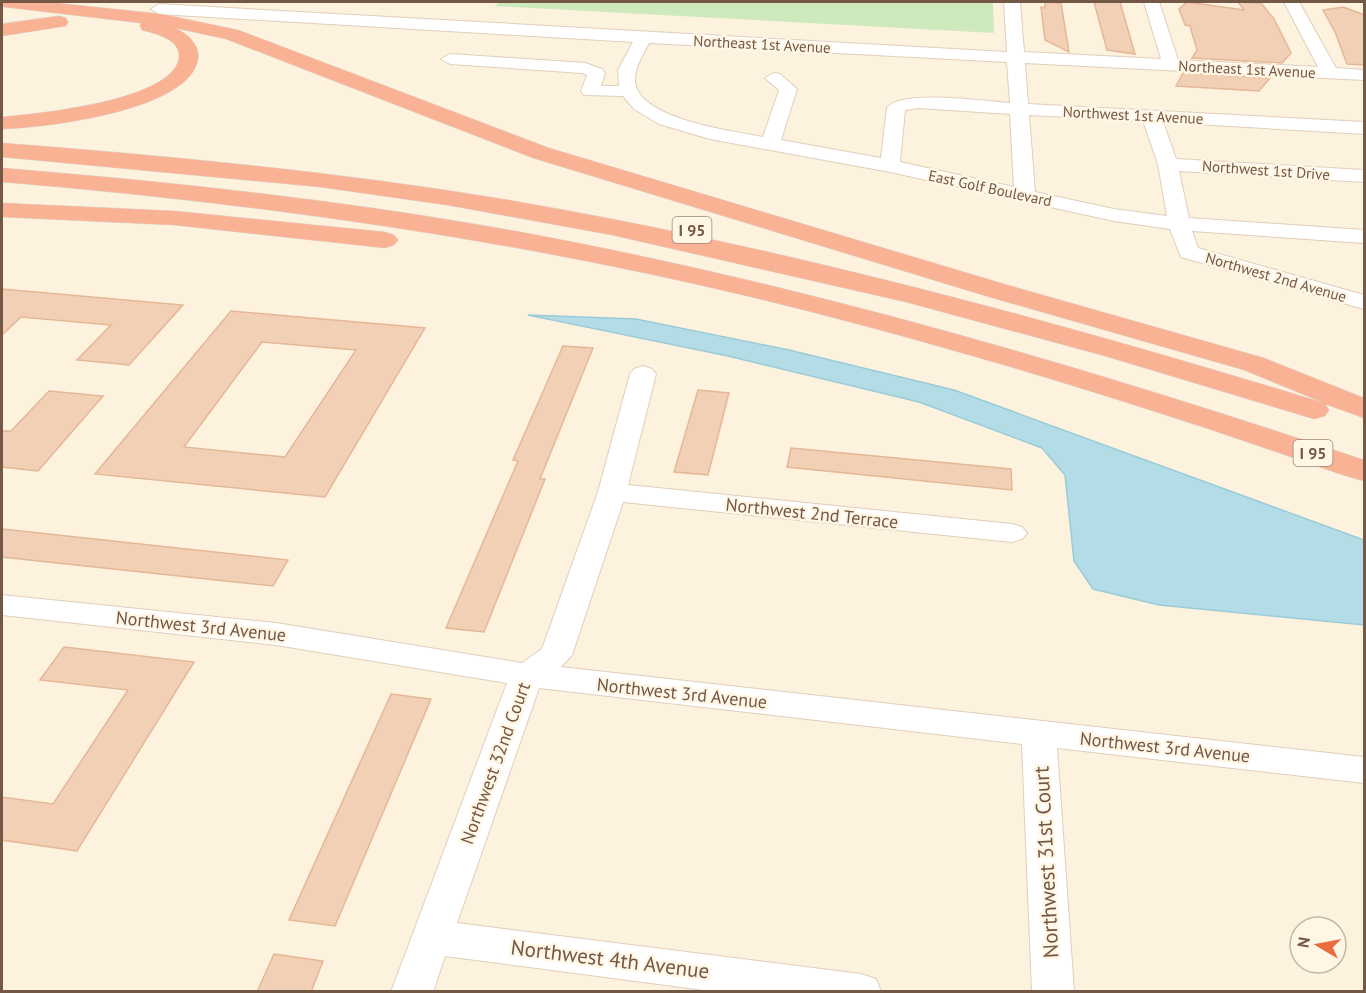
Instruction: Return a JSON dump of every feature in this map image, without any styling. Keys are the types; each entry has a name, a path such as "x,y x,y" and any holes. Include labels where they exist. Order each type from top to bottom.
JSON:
{"highway":[{"path":"4,2 176,22 231,34 447,119 541,153 961,280 1254,364 1365,410"},
{"path":"2,10 99,14"},
{"path":"2,30 59,22 140,24 181,39 186,43 189,59 176,77 151,92 127,101 66,117 2,123"},
{"name":"I 95","path":"2,140 135,149 350,173 538,201 648,221 801,253 980,297 1161,347 1365,410"},
{"path":"2,150 200,166 354,184 508,208 669,238 841,276 1021,322 1365,426"},
{"path":"2,165 170,179 322,197 480,221 644,252 814,290 997,338 1198,398 1365,453"},
{"name":"I 95","path":"2,175 159,189 313,207 471,231 622,260 804,302 987,350 1365,471"},
{"path":"2,192 189,208 375,234 393,241"},
{"path":"2,210 174,218 393,241 550,267 692,297 979,367 1219,437 1261,436"}],"street":[{"path":"1012,2 1024,194"},
{"path":"1152,2 1171,65"},
{"path":"1292,2 1330,73"},
{"name":"Northeast 1st Avenue","path":"159,9 644,38 1365,75"},
{"path":"450,59 585,68 596,73 590,91 628,91 627,70 644,38"},
{"path":"771,143 788,89 774,78"},
{"name":"East Golf Boulevard","path":"628,91 640,105 666,120 710,133 890,166 1079,208 1179,224 1365,236"},
{"name":"Northwest 1st Avenue","path":"890,166 896,108 902,104 1019,108 1365,128"},
{"path":"1151,116 1167,164 1179,224"},
{"name":"Northwest 1st Drive","path":"1167,164 1365,176"},
{"name":"Northwest 2nd Avenue","path":"1179,224 1189,252 1365,302"},
{"name":"Northwest 32nd Court","path":"412,992 527,675 556,655 612,492 644,374"},
{"name":"Northwest 2nd Terrace","path":"612,492 1012,533"},
{"name":"Northwest 3rd Avenue","path":"2,605 276,634 527,675 1365,770"},
{"name":"Northwest 31st Court","path":"1038,733 1053,992"},
{"name":"Northwest 4th Avenue","path":"432,937 861,992"}],"green space":[{"path":"499,2 993,2 994,33 495,6"}],"water":[{"path":"528,315 636,319 789,350 954,390 1364,540 1364,625 1159,605 1093,589 1074,561 1065,475 1042,448 919,402 728,356"}],"building":[{"path":"1045,2 1061,3 1069,52 1045,40 1041,7 1045,8"},
{"path":"1094,2 1120,2 1135,54 1107,50"},
{"path":"1187,2 1244,10 1238,2 1261,3 1274,19 1291,53 1282,63 1192,58 1197,50 1190,26 1185,25 1179,9"},
{"path":"1343,7 1365,15 1365,65 1347,64 1335,32 1323,10"},
{"path":"1183,73 1270,78 1259,91 1176,86"},
{"path":"2,289 183,305 129,365 77,360 111,325 21,317 2,335"},
{"path":"231,311 425,328 325,497 95,474","holes":["262,342 356,350 285,457 184,447"]},
{"path":"563,346 593,348 540,479 545,479 484,632 446,628 518,461 513,460"},
{"path":"698,390 729,393 708,475 674,472"},
{"path":"49,391 103,396 38,471 2,467 2,431 11,431"},
{"path":"791,448 1011,469 1012,490 787,467"},
{"path":"2,529 288,560 273,586 2,557"},
{"path":"64,647 194,662 77,851 2,840 2,797 53,804 128,690 40,680"},
{"path":"391,694 431,699 335,926 289,920"},
{"path":"274,954 323,961 311,992 257,992"}]}
